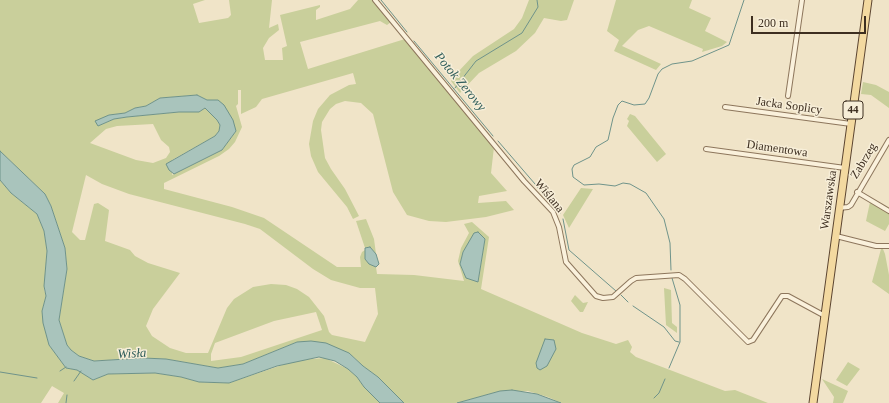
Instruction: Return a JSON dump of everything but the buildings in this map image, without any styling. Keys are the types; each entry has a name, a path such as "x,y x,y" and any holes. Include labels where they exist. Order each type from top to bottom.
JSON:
{"main road":[{"name":"Warszawska","path":"813,403 868,0"}],"street":[{"name":"Wiślana","path":"375,0 524,181 553,212 560,232 566,262 596,296 610,298 616,296 636,278 675,274 685,278 748,342 753,340 776,302 782,296 785,295 825,316"},
{"path":"788,96 802,0"},
{"name":"Jacka Soplicy","path":"725,107 851,124"},
{"name":"Zabrzeg","path":"840,208 851,205 857,192 889,140"},
{"name":"Diamentowa","path":"706,149 845,168"},
{"name":"Zabrzeg","path":"857,192 889,211"},
{"path":"836,236 876,246 889,246"}],"green space":[{"path":"0,0 205,0 193,4 199,23 228,18 231,15 229,0 272,0 269,28 278,24 279,30 269,38 263,48 265,60 283,60 282,48 287,46 280,15 320,5 320,7 316,10 316,20 350,9 358,0 373,0 391,22 387,25 380,21 300,42 308,69 405,39 494,147 491,173 507,191 479,196 478,203 506,201 514,210 486,217 446,222 429,221 407,215 393,192 373,114 361,103 345,101 336,104 330,109 322,122 321,130 325,158 345,189 359,216 353,219 347,207 318,172 311,156 309,144 313,121 318,109 330,95 349,85 356,84 353,73 262,99 256,107 241,114 241,90 238,90 238,104 236,106 242,127 235,142 229,149 219,156 164,183 164,189 232,207 264,218 337,267 361,267 360,257 362,252 365,250 365,259 376,267 377,274 414,275 464,281 458,261 461,248 469,233 464,224 472,222 489,237 481,289 582,333 616,344 628,340 632,347 630,352 636,357 725,391 735,390 768,403 561,403 528,391 493,393 457,403 404,403 378,377 349,353 297,342 243,364 218,368 166,359 143,358 93,361 79,356 71,350 67,345 59,320 67,269 65,248 51,206 45,194 0,151","holes":["197,95 207,100 218,100 236,131 222,150 172,175 172,160 215,136 219,131 220,125 217,120 205,108 199,112 179,112 114,119 98,126 109,115 125,113 135,108 146,106 160,98","153,124 161,140 169,147 170,152 166,158 153,163 136,160 90,143 106,129 117,126","86,175 102,184 129,194 260,229 313,269 331,280 360,288 375,288 378,314 365,342 332,335 329,332 324,316 309,297 297,289 286,285 271,284 253,287 234,299 227,308 208,353 186,353 170,348 152,336 146,326 153,309 180,273 148,263 135,256 130,250 105,241 109,210 98,203 94,204 85,240 80,240 72,232","485,239 478,282 463,272 460,264 463,252","316,312 322,330 241,357 211,361 211,354 215,343 274,321"]},
{"path":"529,0 574,0 567,20 561,21 544,18 535,33 516,51 479,73 460,93 451,81 473,56 514,29 522,18"},
{"path":"616,0 692,0 689,8 711,18 705,31 727,42 722,46 702,52 703,49 649,26 638,30 622,46 661,64 656,70 614,51 619,40 607,31"},
{"path":"863,82 876,85 889,92 889,108 871,95 861,94"},
{"path":"630,114 635,116 666,154 657,162 627,126 629,121 627,119"},
{"path":"0,180 11,193 37,214 44,231 47,251 44,289 46,296 42,311 43,318 49,345 66,368 77,370 93,380 108,374 155,373 181,377 199,382 229,383 297,360 325,358 348,369 380,403 58,403 64,393 52,386 41,403 0,403"},
{"path":"581,188 593,189 569,228 563,215"},
{"path":"870,202 889,213 889,224 885,231 866,221"},
{"path":"366,219 374,239 376,254 370,247 365,248 356,221"},
{"path":"881,249 883,249 885,254 889,275 889,294 872,282"},
{"path":"664,288 671,290 672,323 677,327 677,333 666,325"},
{"path":"575,295 583,303 588,302 583,312 580,312 571,301"},
{"path":"848,362 860,369 847,386 836,380"},
{"path":"822,379 848,391 843,403 833,403 834,397"}],"water":[{"path":"197,95 207,100 218,100 224,105 233,120 236,131 222,150 174,174 169,170 166,164 215,136 219,131 220,125 217,120 205,108 199,112 179,112 114,119 98,126 95,121 109,115 125,113 135,108 146,106 160,98"},
{"path":"0,151 45,194 51,206 65,248 67,269 59,320 67,345 79,356 94,361 143,358 166,359 218,368 243,364 297,342 311,341 326,343 349,353 378,377 404,403 380,403 348,369 335,361 319,357 277,366 229,383 199,382 181,377 155,373 108,374 93,380 77,370 66,368 49,345 43,323 42,311 46,296 44,286 47,251 44,231 37,214 11,193 0,180"},
{"path":"478,232 485,239 478,282 466,278 460,264 463,252 474,233"},
{"path":"370,247 376,254 379,264 376,267 369,264 365,259 365,248"},
{"path":"545,339 554,340 556,349 547,366 540,370 537,368 536,363"},
{"path":"512,390 537,394 561,403 457,403 500,391"}],"waterway":[{"path":"381,0 407,32"},
{"path":"455,88 476,61 522,33 538,7 537,0"},
{"path":"671,270 670,243 664,219 646,193 630,184 623,183 615,186 599,184 584,185 573,177 572,169 574,165 590,157 596,147 608,140 613,118 618,105 622,101 634,105 645,104 649,98 658,74 662,69 672,64 692,61 729,45 744,0"},
{"name":"Potok Zerowy","path":"414,41 493,136"},
{"path":"498,141 560,213"},
{"path":"563,219 569,250 616,291"},
{"path":"669,368 680,342 680,305 672,278"},
{"path":"621,295 628,302"},
{"path":"633,306 664,327 675,341 679,342"},
{"path":"60,371 66,367"},
{"path":"74,381 81,371"},
{"path":"0,372 37,378"},
{"path":"654,398 659,393 665,379"},
{"path":"66,403 67,395"}],"water label":[{"name":"Wisła","path":"132,354"}]}
